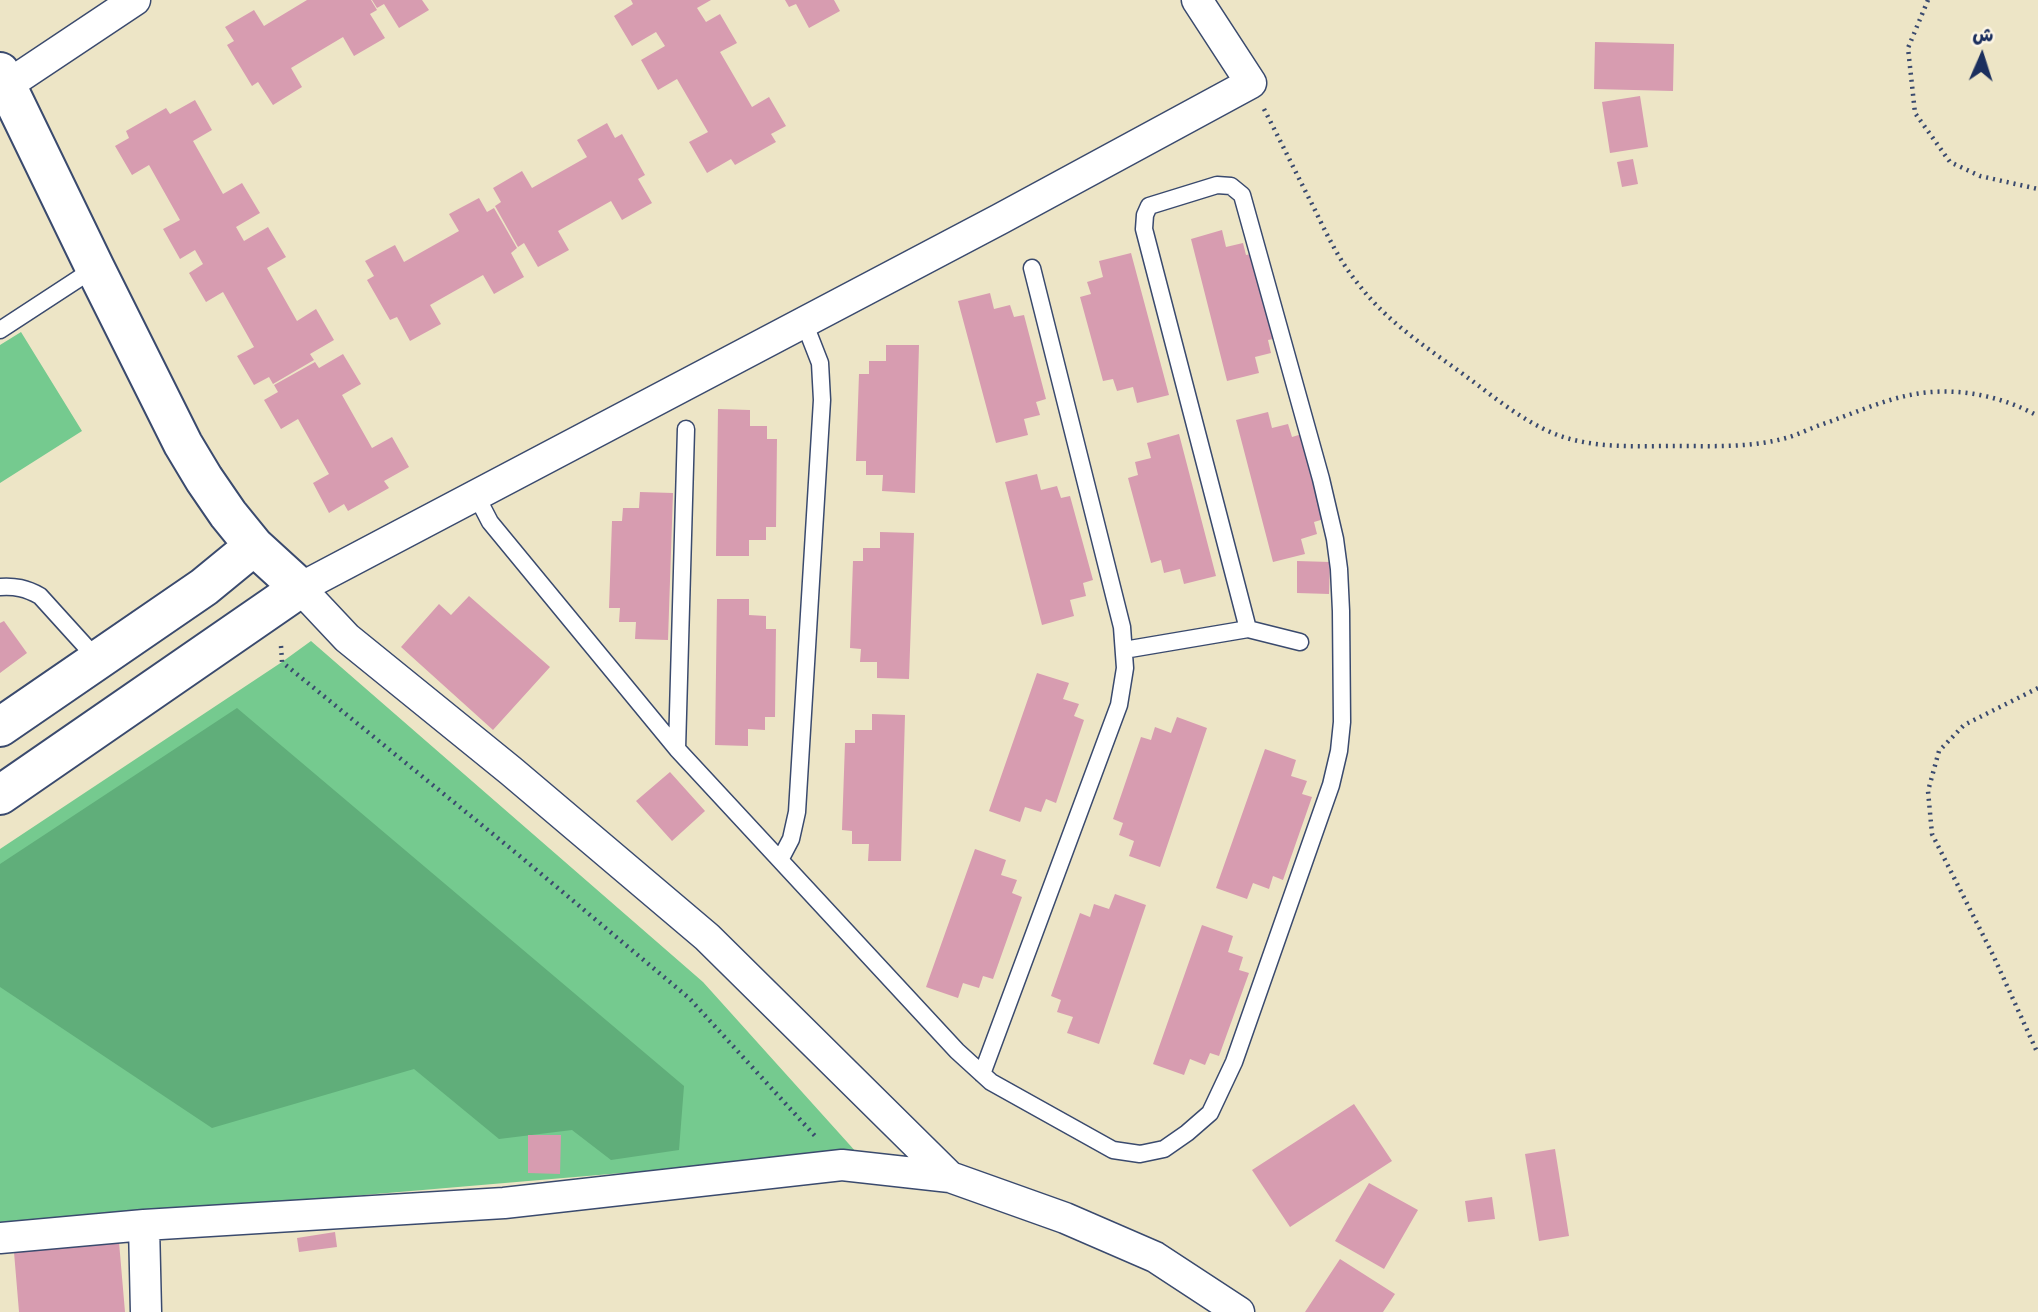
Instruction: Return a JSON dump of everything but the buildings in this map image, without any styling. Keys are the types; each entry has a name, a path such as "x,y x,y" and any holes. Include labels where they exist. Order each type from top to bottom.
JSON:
{"street":[{"path":"135,0 3,82 94,268 204,480 290,596 347,638 511,771 707,937 950,1177"},
{"path":"0,795 290,596 1251,83 1197,0"},
{"path":"0,727 204,587 254,546"},
{"path":"0,1238 144,1225 504,1203 842,1165 950,1177 1065,1218 1155,1257 1238,1312"},
{"path":"144,1225 146,1312"}],"lane":[{"path":"476,495 490,522 677,749 957,1051 991,1082 1113,1150 1140,1154 1164,1149 1210,1113 1234,1062 1331,785 1339,751 1342,722 1341,600 1335,539 1321,479 1242,195 1231,186 1217,185 1149,206 1144,229 1248,629"},
{"path":"0,330 94,268"},
{"path":"982,1074 1119,705 1125,668 1122,627 1032,268"},
{"path":"780,860 791,839 797,812 822,400 820,363 804,322"},
{"path":"677,749 687,429"},
{"path":"0,587 27,589 40,596 98,660"},
{"path":"1124,650 1248,629 1300,642"}],"path":[{"path":"1928,0 1908,48 1915,113 1950,162 1980,176 2038,189"},
{"path":"1251,83 1335,251 1359,285 1387,316 1419,342 1514,412 1557,435 1604,445 1709,446 1762,443 1787,438 1911,395 1941,391 1973,394 2003,401 2038,416"},
{"path":"290,596 282,662 690,998 842,1165"},
{"path":"2038,688 1964,725 1939,751 1928,791 1932,834 1993,955 2038,1054"}],"green space":[{"path":"21,332 82,431 0,483 0,345"},
{"path":"311,641 703,982 857,1153 0,1226 0,849"},
{"path":"237,708 684,1086 679,1150 611,1160 572,1130 499,1139 414,1069 212,1128 0,987 0,864"}]}
